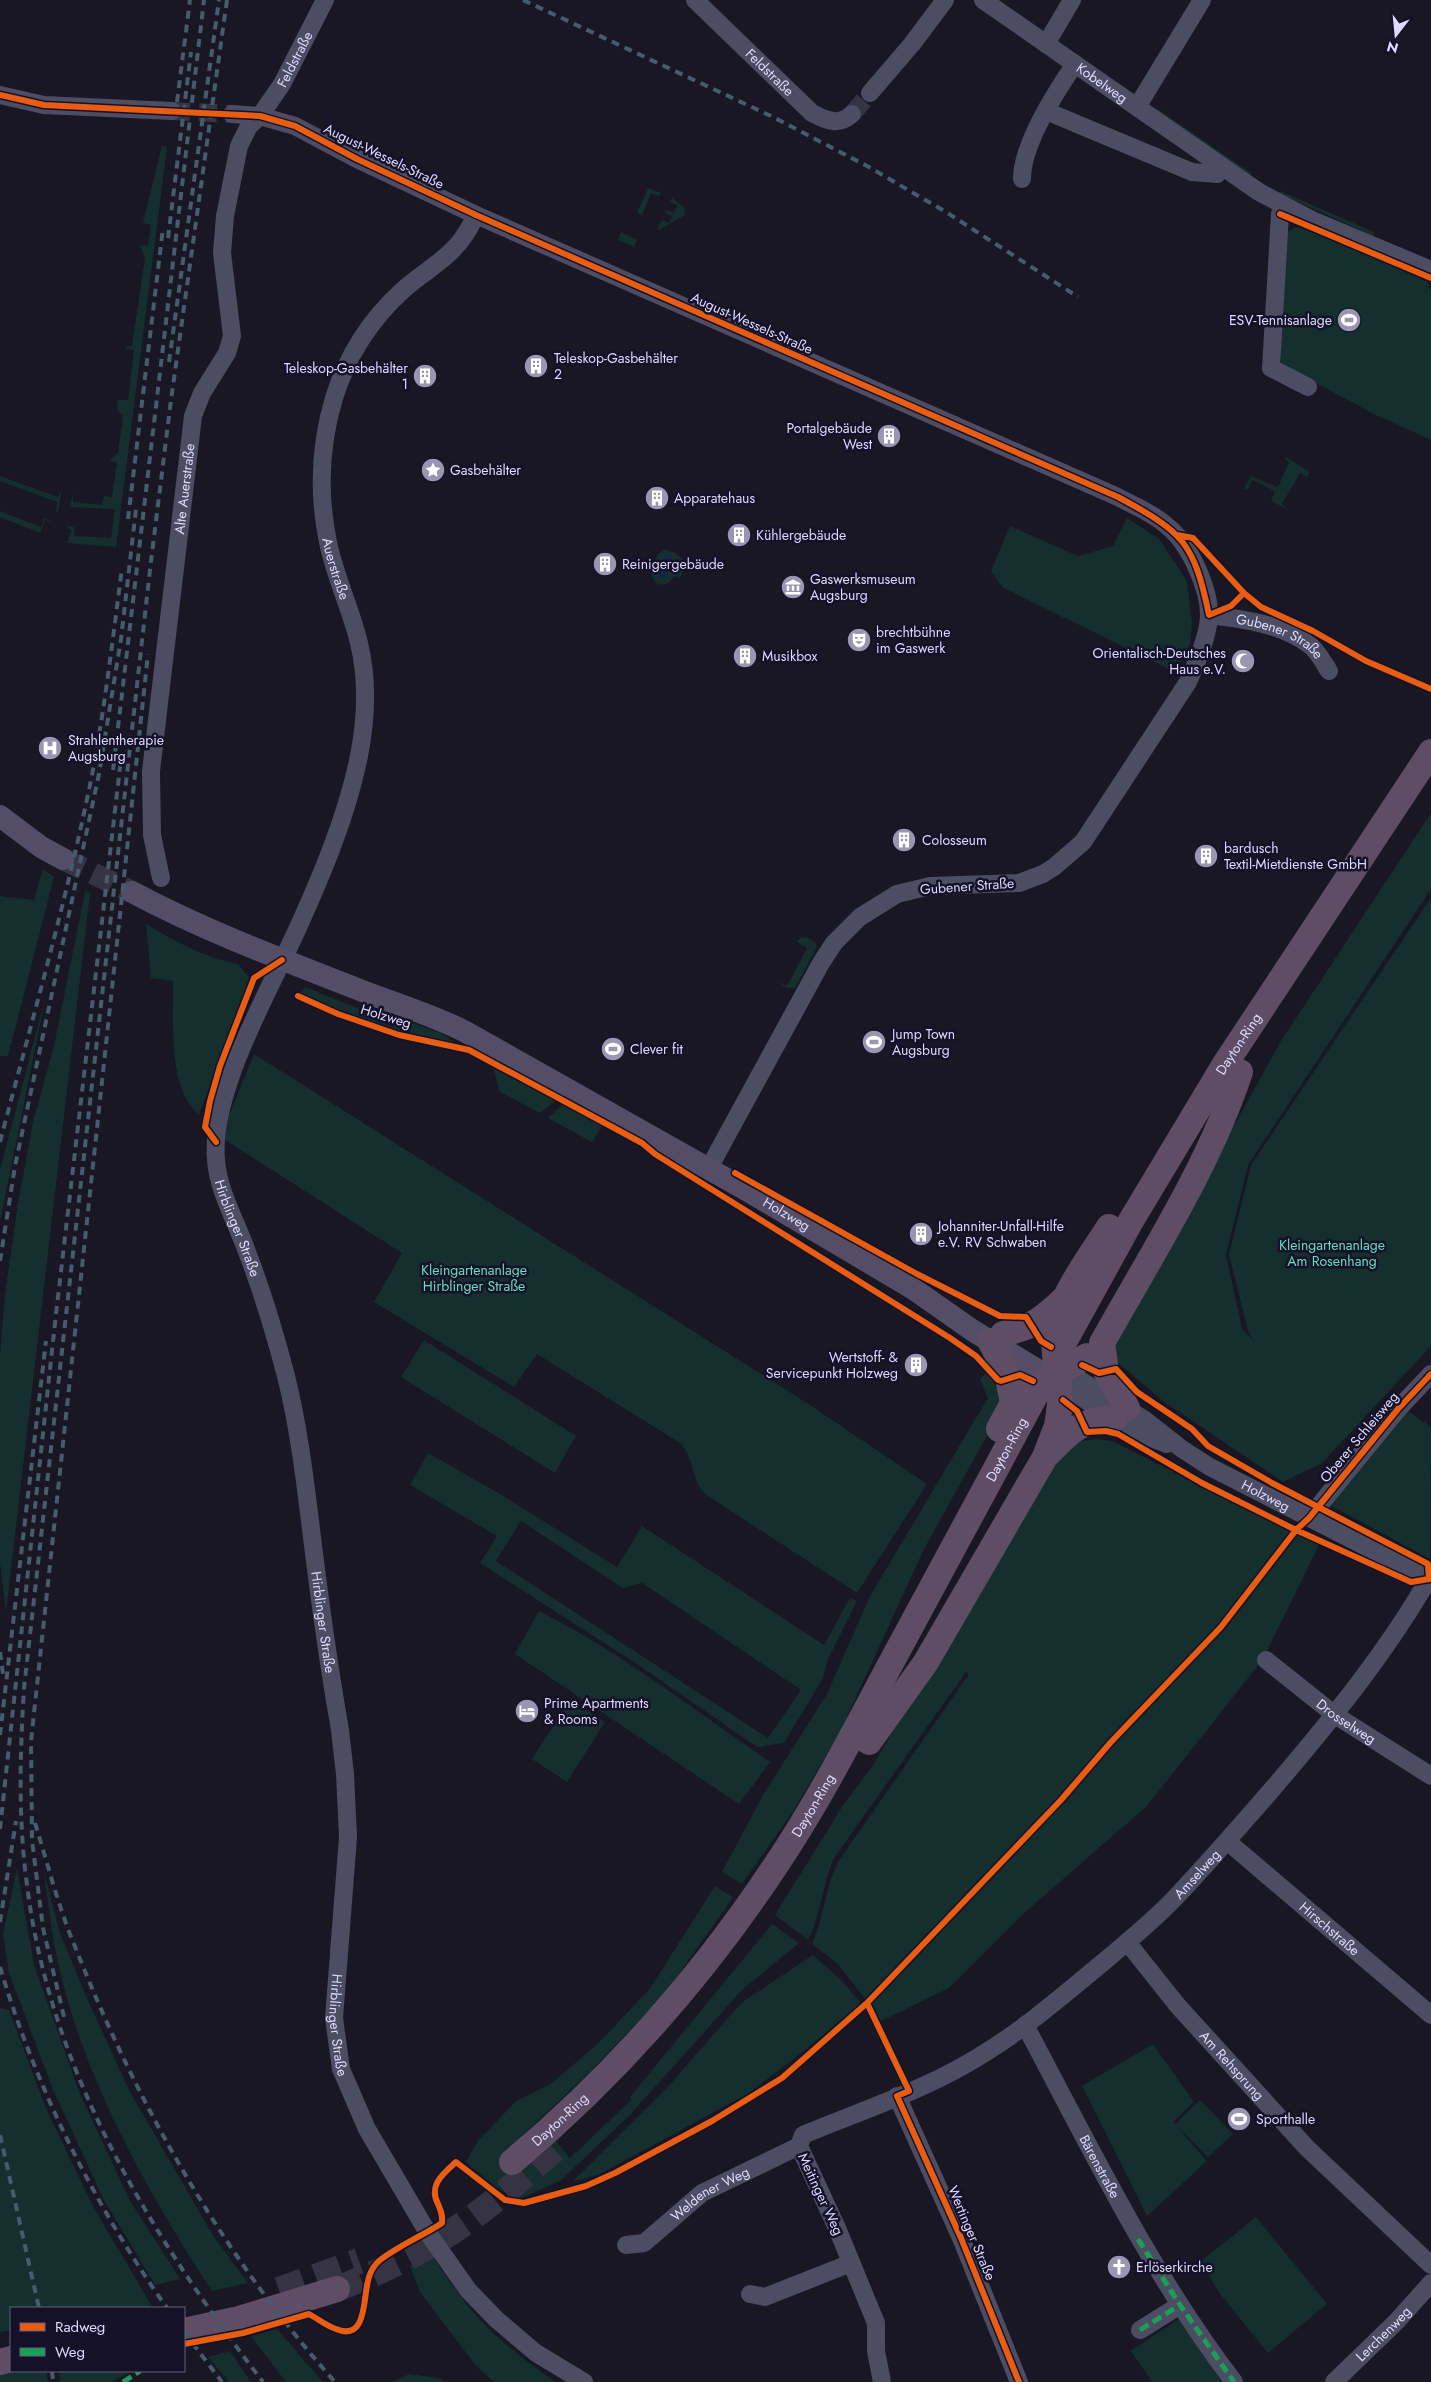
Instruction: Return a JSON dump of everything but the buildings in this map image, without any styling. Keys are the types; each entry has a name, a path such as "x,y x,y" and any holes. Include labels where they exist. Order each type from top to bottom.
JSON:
{"highway":[{"name":"Dayton-Ring","path":"1230,1072 1304,942 1431,752"},
{"name":"Dayton-Ring","path":"564,2142 620,2088 673,2029 754,1927 816,1833 860,1740 1057,1374 1132,1219 1230,1072 1308,967 1431,784"},
{"path":"860,1740 926,1662 1045,1457 1056,1426 1057,1322 1065,1298 1164,1134 1187,1104 1230,1072"},
{"path":"860,1740 877,1668 917,1577 1212,1146 1227,1112 1230,1072"},
{"path":"1045,1457 1076,1427 1121,1413 1106,1371 1057,1374 1007,1373 996,1338 1032,1325 1065,1298"},
{"name":"Dayton-Ring","path":"512,2162 551,2129 619,2062 659,2019 712,1953 774,1867 860,1740"},
{"path":"185,2331 258,2314 336,2289"},
{"path":"185,2312 279,2290"}],"main road":[{"path":"0,816 41,847 63,859"},
{"path":"132,892 173,914 282,960"},
{"name":"Holzweg","path":"282,960 372,995 429,1014 464,1031 709,1168 1057,1374"}],"street":[{"name":"Feldstraße","path":"260,116 282,84 326,0"},
{"name":"Feldstraße","path":"695,0 812,113 830,122 846,120 852,114"},
{"path":"870,93 912,44 945,0"},
{"name":"Kobelweg","path":"983,0 1221,167 1284,206 1312,220 1431,270"},
{"path":"1046,44 1072,0"},
{"path":"1137,107 1202,0"},
{"path":"1022,179 1022,165 1046,111 1075,64"},
{"path":"0,95 44,105 172,111"},
{"path":"1046,111 1192,172 1216,174 1221,167"},
{"name":"August-Wessels-Straße","path":"232,114 260,116 295,126 357,159 476,215 1118,497 1156,518 1177,535 1188,550 1202,584 1209,615"},
{"name":"Alte Auerstraße","path":"161,878 152,835 151,772 193,416 202,393 230,345 232,336 222,253 225,216 239,146 249,126 260,116"},
{"path":"1284,206 1280,214 1271,368 1308,387"},
{"name":"Auerstraße","path":"282,960 299,924 344,810 359,756 364,714 364,680 359,644 330,552 323,510 322,472 328,419 339,383 367,330 405,288 445,257 463,239 476,215"},
{"name":"Gubener Straße","path":"709,1168 821,963 834,943 860,917 898,894 922,887 1006,884 1031,879 1054,867 1083,842 1188,682 1205,638 1209,615 1250,620 1297,638 1313,647 1329,671"},
{"name":"Hirblinger Straße","path":"282,960 267,990 228,1084 218,1129 216,1162 222,1186 270,1317 287,1382 302,1458 322,1612 340,1730 348,1830 334,2018 341,2069 368,2130 428,2233 468,2290 496,2319 536,2354 584,2382"},
{"name":"Holzweg","path":"1057,1374 1121,1413 1145,1420 1182,1450 1210,1467 1430,1578"},
{"name":"Oberer Schleisweg","path":"1308,1518 1398,1409 1431,1374"},
{"name":"Amselweg","path":"897,2096 940,2078 991,2050 1025,2025 1127,1942 1173,1900 1227,1841 1336,1715 1376,1661 1430,1578"},
{"name":"Drosselweg","path":"1266,1660 1336,1715 1431,1776"},
{"name":"Hirschstraße","path":"1227,1841 1431,2015"},
{"name":"Am Rehsprung","path":"1127,1942 1178,2006 1307,2148 1431,2265"},
{"name":"Bärenstraße","path":"1025,2025 1138,2238 1180,2305 1234,2382"},
{"name":"Meitinger Weg","path":"882,2382 876,2351 876,2323 814,2176 799,2146 803,2135 897,2096"},
{"name":"Wertinger Straße","path":"897,2096 961,2238 1019,2382"},
{"name":"Weldener Weg","path":"626,2245 644,2242 702,2194 799,2146"},
{"path":"750,2294 765,2297 851,2263"},
{"name":"Lerchenweg","path":"1334,2382 1396,2322 1431,2283"},
{"path":"1140,2330 1180,2305"}],"green space":[{"path":"1156,108 1251,173 1250,176 1154,110"},
{"path":"162,145 167,147 116,547 67,543 72,530 64,526 74,527 74,536 111,538 115,509 70,507 73,493 73,502 102,505 104,496 112,497 117,462 109,461 118,453 123,417 117,409 118,400 128,400 134,350 126,349 126,346 132,346 145,258 140,245 148,246 151,225 143,223"},
{"path":"648,188 661,193 659,196 651,193 642,215 637,213"},
{"path":"1280,191 1374,232 1373,236 1279,193"},
{"path":"672,198 684,207 685,215 659,230 657,229 662,220 669,223 672,216 665,213 666,210 674,213 677,205 670,202"},
{"name":"ESV-Tennisanlage","path":"1295,227 1306,228 1428,280 1429,288 1431,289 1431,440 1376,415 1282,365 1280,352 1287,232"},
{"path":"621,232 637,240 634,247 618,240"},
{"path":"1286,457 1310,472 1307,477 1300,473 1282,504 1289,510 1271,501 1275,491 1252,480 1247,490 1244,489 1251,476 1278,487 1289,462 1286,460"},
{"path":"0,476 58,497 62,489 58,512 56,511 57,502 0,481"},
{"path":"0,511 41,527 44,518 54,523 45,520 40,533 0,517"},
{"path":"1127,518 1159,539 1187,581 1192,624 1190,644 1175,672 1002,587 991,571 1010,526 1078,556 1113,546"},
{"path":"664,549 675,553 686,562 680,578 674,576 667,583 660,585 657,584 651,575 657,555"},
{"name":"Kleingartenanlage Am Rosenhang","path":"1431,813 1431,889 1248,1165 1226,1255 1242,1329 1254,1341 1248,1331 1229,1254 1251,1165 1431,898 1431,1346 1322,1463 1283,1482 1163,1401 1117,1362 1114,1349 1182,1219 1281,1041"},
{"path":"43,869 54,877 8,1056 0,1056 0,896 34,900"},
{"path":"85,892 90,893 6,1612 0,1562 0,1356 5,1294 18,1203 33,1122 54,1046"},
{"path":"146,924 190,948 238,964 252,981 199,1114 189,1103 177,1071 173,1033 173,981 151,978"},
{"path":"806,937 815,942 817,947 795,988 787,988 776,980 787,986 807,948 797,942 800,938"},
{"path":"305,987 372,1014 404,1020 440,1033 466,1049 399,1034 339,1013 299,996"},
{"path":"46,995 0,1222 0,1170"},
{"name":"Kleingartenanlage Hirblinger Straße","path":"254,1054 807,1403 927,1484 857,1593 705,1494 697,1482 688,1455 680,1443 537,1354 514,1387 374,1302 402,1253 225,1140 229,1115"},
{"path":"492,1064 557,1100 540,1113 500,1092"},
{"path":"564,1103 603,1125 592,1142 548,1118"},
{"path":"424,1340 576,1436 555,1473 401,1377"},
{"path":"987,1372 999,1391 1004,1405 924,1549 841,1730 792,1813 742,1884 722,1872 763,1795 827,1694 870,1596 988,1398 980,1379"},
{"path":"1406,1410 1431,1427 1430,1559 1330,1505"},
{"path":"1097,1439 1112,1441 1319,1545 1263,1659 1147,1806 1022,1915 949,1988 879,2022 869,2004 838,1964 812,1944 830,1882 838,1862 969,1674 966,1672 834,1858 816,1920 808,1940 775,1915 842,1807 873,1765 1024,1509 1069,1446 1081,1441","holes":["1133,1717 1064,1802 967,1902 964,1898"]},
{"path":"428,1453 500,1494 617,1567 642,1526 824,1645 850,1598 857,1601 828,1659 822,1680 784,1743 757,1747 637,1664 480,1563 497,1536 410,1485","holes":["521,1521 623,1588 642,1583 801,1690 768,1738 496,1561"]},
{"path":"539,1611 628,1663 770,1762 739,1804 515,1654"},
{"path":"570,1700 605,1722 567,1782 532,1759"},
{"path":"17,1868 34,1965 80,2094 130,2201 180,2279 155,2285 104,2200 53,2090 9,1973 3,1934"},
{"path":"44,1872 60,1933 85,1994 130,2092 214,2237 248,2283 212,2291 162,2210 116,2124 96,2080 79,2035 65,1989 54,1943"},
{"path":"715,1886 733,1897 667,1991 588,2074 501,2155 518,2174 555,2140 570,2158 631,2100 630,2097 772,1924 799,1943 742,1990 630,2115 560,2181 520,2199 495,2187 466,2162 478,2141 515,2102 552,2083 596,2045 649,1990"},
{"path":"813,1955 841,1980 861,2003 809,2047 749,2093 600,2174 572,2182 666,2089 741,2003"},
{"path":"0,2008 9,2010 47,2111 94,2208 152,2307 10,2307 10,2330 0,2332"},
{"path":"1153,2044 1194,2102 1173,2122 1207,2161 1147,2216 1082,2086"},
{"path":"1200,2100 1233,2134 1208,2157 1175,2124"},
{"path":"1256,2217 1327,2304 1268,2353 1221,2295 1200,2262"},
{"path":"431,2254 480,2320 512,2349 555,2382 494,2382 477,2367 420,2292 410,2266"},
{"path":"1179,2319 1222,2382 1152,2382 1131,2351"},
{"path":"277,2329 323,2382 286,2382 251,2336"},
{"path":"230,2351 251,2382 229,2382 208,2357"},
{"path":"0,2372 46,2372 48,2382 0,2382"},
{"path":"59,2372 130,2372 112,2382 60,2382"},
{"path":"409,2374 439,2378 446,2382 393,2382"}],"water":[{"path":"667,555 673,559 673,564 668,567 667,576 661,578 657,576 657,570 662,567 664,557"}],"tunnel":[{"path":"852,114 870,93"},
{"path":"172,111 232,114"},
{"path":"63,859 132,892"},
{"path":"337,2289 397,2263 453,2231 496,2199 564,2141"},
{"path":"279,2290 359,2261"}],"railway":[{"path":"177,102 190,0"},
{"path":"113,770 204,0"},
{"path":"169,362 219,0"},
{"path":"227,0 171,400 151,561 24,1688 21,1786 24,1860 39,1954 58,2021 82,2085 112,2148 145,2210 182,2269 263,2382"},
{"path":"523,0 771,116 867,166 946,212 1078,297"},
{"path":"168,238 191,52"},
{"path":"128,519 163,228"},
{"path":"0,1261 15,1166 99,774 121,639 136,509"},
{"path":"0,1142 72,868 92,775 109,671 122,568"},
{"path":"64,2017 43,1928 32,1840 31,1741 148,654"},
{"path":"0,1829 56,1314 121,759"},
{"path":"0,1735 46,1341"},
{"path":"0,1652 3,1674"},
{"path":"0,1922 16,1821"},
{"path":"35,1823 59,1903 76,1949 100,2008 156,2122 220,2231 294,2334 335,2382"},
{"path":"0,1967 31,2057 49,2101 70,2144 115,2228 166,2307"},
{"path":"0,2135 39,2307"},
{"path":"185,2333 222,2382"},
{"path":"52,2372 53,2380"}],"marked path":[{"path":"1138,2239 1180,2305 1234,2382"},
{"path":"1140,2330 1180,2305"},
{"path":"123,2382 138,2372"}],"cycle path":[{"path":"0,95 44,105 260,116 295,126 357,159 476,215 1118,497 1158,520 1182,542 1191,555 1198,571 1209,615 1231,606 1244,593"},
{"path":"1280,214 1431,278"},
{"path":"1177,535 1193,538 1244,593 1261,607 1313,631 1366,661 1431,689"},
{"path":"216,1142 205,1127 220,1066 254,978 282,960"},
{"path":"298,996 338,1014 399,1035 469,1050 642,1143 655,1154 950,1338 976,1356 998,1380 1001,1381 1020,1375 1033,1381"},
{"path":"735,1173 917,1274 1000,1316 1026,1317 1041,1341 1051,1347"},
{"path":"1082,1365 1099,1373 1116,1369 1137,1392 1192,1429 1208,1446 1272,1483 1428,1564 1429,1579"},
{"path":"185,2344 243,2333 309,2314 336,2329 353,2330 362,2317 368,2279 376,2264 388,2254 442,2223 442,2214 435,2197 436,2186 438,2180 456,2162 505,2200 524,2203 586,2186 615,2173 712,2121 782,2078 867,2003 1061,1800 1111,1742 1221,1627 1296,1530 1309,1518 1398,1409 1431,1374"},
{"path":"1063,1400 1077,1411 1087,1432 1106,1431 1118,1434 1202,1483 1296,1530 1411,1582 1429,1579"},
{"path":"867,2003 909,2091 897,2096 961,2238 1019,2382"}],"place":[{"name":"ESV-Tennisanlage","path":"1349,320"},
{"name":"Teleskop-Gasbehälter 2","path":"536,366"},
{"name":"Teleskop-Gasbehälter 1","path":"425,376"},
{"name":"Portalgebäude West","path":"889,436"},
{"name":"Gasbehälter","path":"433,470"},
{"name":"Apparatehaus","path":"657,498"},
{"name":"Kühlergebäude","path":"739,535"},
{"name":"Reinigergebäude","path":"605,564"},
{"name":"Gaswerksmuseum Augsburg","path":"793,587"},
{"name":"brechtbühne im Gaswerk","path":"859,640"},
{"name":"Musikbox","path":"745,656"},
{"name":"Orientalisch-Deutsches Haus e.V.","path":"1243,661"},
{"name":"Strahlentherapie Augsburg","path":"50,748"},
{"name":"Colosseum","path":"904,840"},
{"name":"bardusch Textil-Mietdienste GmbH","path":"1206,856"},
{"name":"Jump Town Augsburg","path":"874,1042"},
{"name":"Clever fit","path":"613,1049"},
{"name":"Johanniter-Unfall-Hilfe e.V. RV Schwaben","path":"921,1234"},
{"name":"Wertstoff- & Servicepunkt Holzweg","path":"916,1365"},
{"name":"Prime Apartments & Rooms","path":"527,1711"},
{"name":"Sporthalle","path":"1239,2119"},
{"name":"Erlöserkirche","path":"1119,2267"}]}
